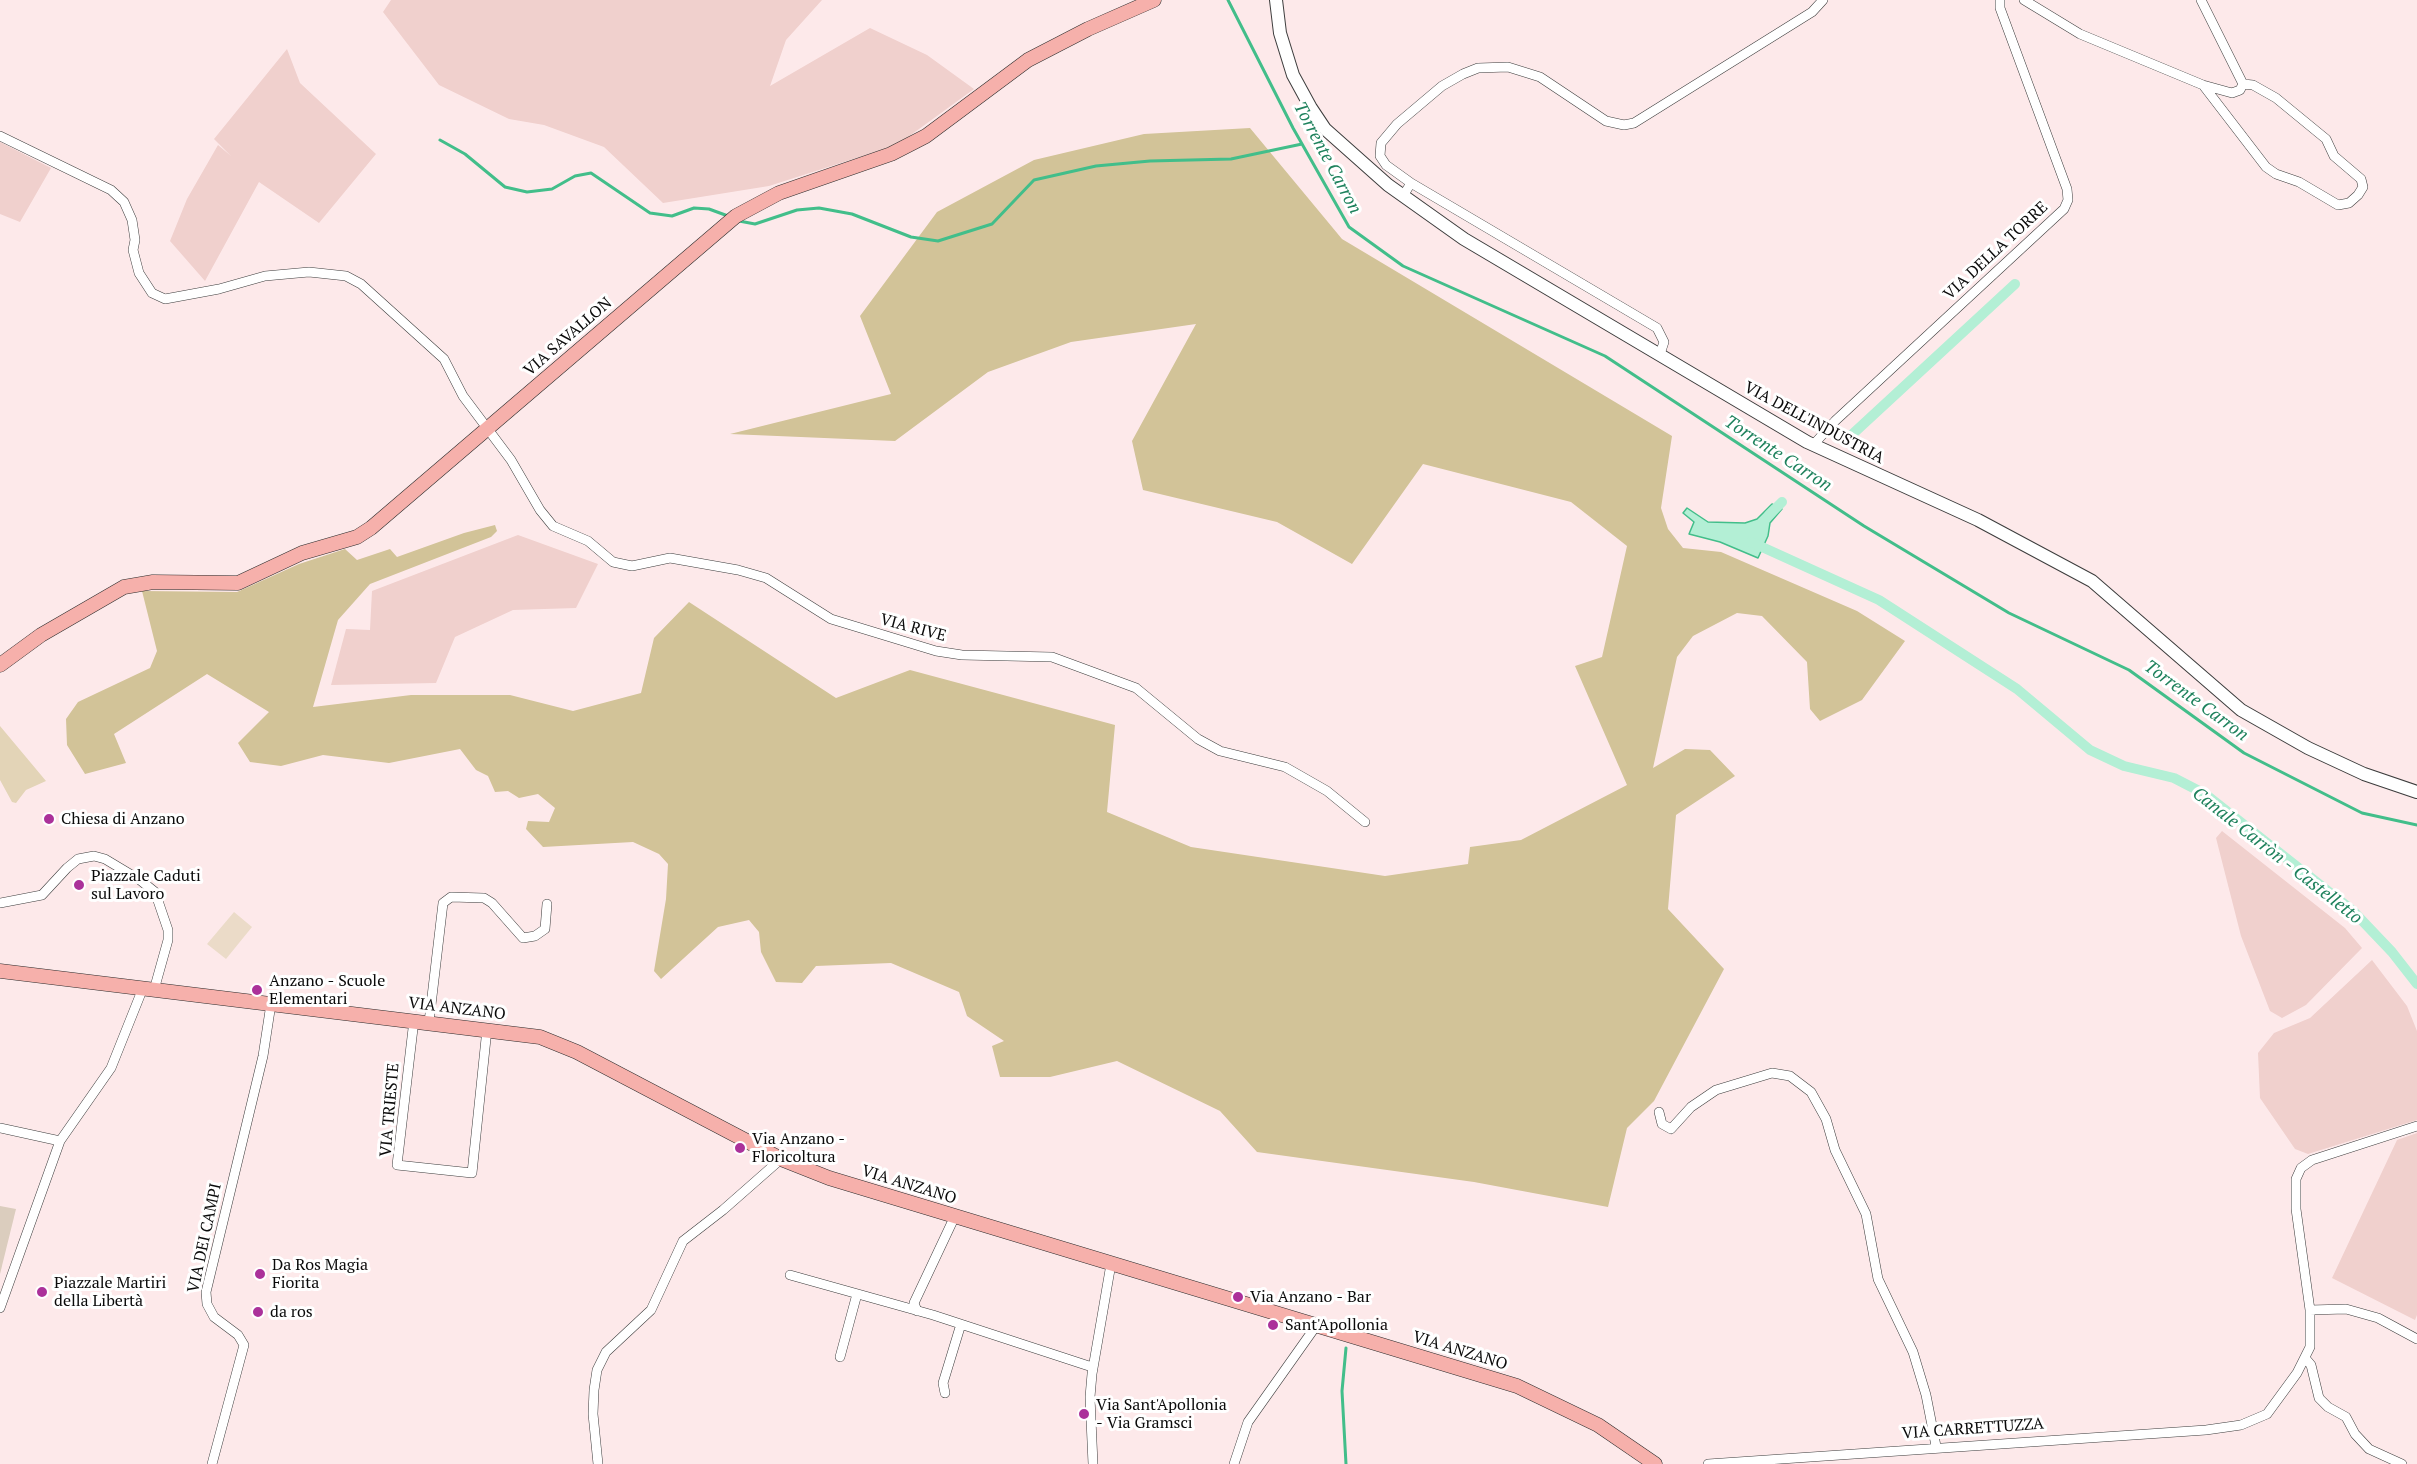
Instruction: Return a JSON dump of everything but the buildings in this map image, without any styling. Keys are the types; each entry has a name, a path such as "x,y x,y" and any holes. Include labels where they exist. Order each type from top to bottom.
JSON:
{"main road":[{"name":"VIA SAVALLON","path":"0,665 41,635 124,587 153,582 238,583 302,553 357,537 371,528 731,219 779,193 891,154 926,136 1028,60 1079,33 1154,0"},
{"name":"VIA ANZANO","path":"0,971 487,1029 551,1040 781,1159 829,1178 1517,1386 1605,1429 1655,1464"}],"street":[{"name":"VIA DELL'INDUSTRIA","path":"1276,0 1280,33 1293,75 1325,129 1403,196 1464,239 1814,444 1867,471 1978,520 2092,581 2241,710 2308,748 2364,774 2417,792"},
{"path":"1660,354 1664,342 1657,327 1411,183 1386,165 1380,156 1381,143 1397,124 1442,86 1478,68 1508,67 1540,77 1606,121 1624,125 1634,123 1812,12 1823,0"},
{"name":"VIA DELLA TORRE","path":"1814,444 1835,421 2064,209 2068,200 2067,189 2000,8 2000,0"},
{"path":"2024,0 2080,34 2203,85 2232,93 2240,90 2242,84 2201,0"},
{"path":"2203,85 2266,167 2276,174 2300,182 2338,205 2349,203 2358,195 2363,187 2361,179 2334,156 2326,139 2303,123 2276,98 2253,86 2242,84"},
{"name":"VIA RIVE","path":"0,136 111,190 124,202 132,220 135,261 153,293 165,299 219,289 265,276 309,272 346,276 361,284 444,359 463,396 511,460 540,510 553,526 588,541 613,562 632,566 670,558 738,570 766,578 831,619 936,651 962,655 1052,657 1136,688 1198,739 1220,751 1285,767 1327,791 1365,822"},
{"path":"1403,196 1411,183"},
{"path":"0,903 42,895 78,859 94,856 105,859 155,892 168,930 168,940 148,989 111,1068 60,1141 0,1308"},
{"path":"429,1022 443,903 451,897 484,898 492,903 523,938 535,936 545,929 547,904"},
{"name":"VIA DEI CAMPI","path":"212,1464 243,1345 241,1338 214,1317 207,1304 206,1292 263,1056 271,1004"},
{"name":"VIA TRIESTE","path":"414,1020 397,1165 472,1173 487,1029"},
{"path":"1659,1112 1662,1124 1671,1129 1692,1107 1716,1090 1772,1073 1790,1076 1811,1092 1826,1119 1835,1150 1866,1214 1878,1279 1891,1302 1906,1342 1913,1352 1923,1385 1936,1446"},
{"path":"2402,1464 2369,1449 2355,1434 2346,1417 2328,1407 2319,1398 2311,1365 2305,1358 2310,1347 2310,1310 2296,1209 2296,1179 2301,1168 2312,1160 2417,1126"},
{"path":"0,1128 60,1141"},
{"path":"598,1464 593,1414 594,1390 597,1370 606,1352 651,1310 683,1241 723,1210 781,1159"},
{"path":"917,1311 914,1303 955,1216"},
{"path":"1093,1464 1090,1397 1092,1367 1111,1264"},
{"path":"790,1275 961,1324 1092,1367"},
{"path":"840,1357 857,1294"},
{"path":"2310,1310 2346,1309 2378,1318 2417,1339"},
{"path":"945,1393 943,1383 961,1324"},
{"path":"1234,1464 1248,1422 1316,1326"},
{"name":"VIA CARRETTUZZA","path":"1708,1464 1936,1446 2206,1430 2241,1425 2267,1413 2305,1358"}],"shaded area":[{"path":"391,0 822,0 786,40 770,86 870,28 927,55 974,89 897,145 769,186 663,203 604,147 544,125 509,119 439,85 383,12"},
{"path":"287,49 300,83 376,154 319,223 259,182 205,281 170,241 187,199 218,145 231,156 214,139"},
{"path":"1250,128 1342,239 1672,436 1661,508 1668,529 1683,548 1721,552 1857,611 1905,641 1862,700 1820,721 1810,709 1807,662 1762,616 1737,613 1693,636 1677,657 1653,768 1685,749 1710,750 1735,776 1676,815 1668,909 1724,969 1654,1101 1627,1128 1608,1207 1474,1182 1257,1152 1220,1111 1117,1061 1050,1077 1000,1077 992,1046 1004,1041 967,1016 959,992 891,963 816,966 802,983 776,982 761,952 759,932 749,920 718,927 661,979 654,971 666,899 668,864 659,854 633,842 543,847 526,829 528,821 549,822 555,808 538,794 519,798 508,791 495,792 488,776 476,770 460,749 389,763 323,755 281,766 250,762 238,743 269,712 207,674 114,734 126,763 85,774 67,745 66,719 78,702 150,668 157,651 142,591 237,592 299,564 345,549 357,560 390,549 397,557 464,533 495,525 497,531 491,537 370,584 338,620 313,707 411,695 510,695 573,711 641,693 654,638 689,602 836,698 910,670 1115,725 1107,812 1191,847 1385,876 1468,864 1470,847 1521,840 1627,785 1575,666 1602,657 1627,546 1571,502 1423,464 1352,564 1277,522 1143,490 1132,441 1196,324 1071,342 988,372 895,441 730,434 891,394 860,316 937,212 1034,160 1144,134"},
{"path":"0,142 51,168 20,222 0,214"},
{"path":"1772,504 1782,509 1770,523 1768,536 1758,558 1720,542 1689,534 1694,522 1683,513 1687,508 1708,522 1745,523 1757,519"},
{"path":"518,535 598,564 576,608 513,610 455,637 436,683 331,685 346,629 370,630 372,591"},
{"path":"0,726 46,781 26,790 16,803 12,802 0,780"},
{"path":"2222,831 2345,928 2362,948 2306,1005 2282,1018 2270,1011 2241,936 2216,838"},
{"path":"234,912 252,927 226,959 207,944"},
{"path":"2372,960 2407,1006 2417,1031 2417,1120 2308,1154 2295,1149 2260,1098 2258,1053 2274,1033 2310,1018"},
{"path":"2417,1133 2417,1315 2415,1320 2332,1278 2397,1140"},
{"path":"0,1206 16,1209 0,1274"}],"waterway":[{"name":"Torrente Carron","path":"1228,0 1293,128 1349,227 1403,266 1605,356 1864,526 2009,613 2129,670 2244,753 2362,813 2417,825"},
{"path":"440,140 465,154 505,187 527,192 552,189 575,176 591,173 650,213 672,216 694,208 709,209 728,216"},
{"path":"739,221 755,224 797,210 819,208 852,214 911,237 938,241 992,224 1034,180 1096,166 1150,161 1231,159 1302,144"},
{"path":"1845,441 2015,284"},
{"path":"1769,515 1782,502"},
{"name":"Canale Carròn - Castelletto","path":"1751,542 1879,600 2017,689 2090,750 2124,766 2174,778 2205,794 2353,911 2392,952 2417,984"},
{"path":"1346,1348 1342,1391 1346,1464"}],"place":[{"name":"Chiesa di Anzano","path":"49,819"},
{"name":"Piazzale Caduti sul Lavoro","path":"79,885"},
{"name":"Anzano - Scuole Elementari","path":"257,990"},
{"name":"Via Anzano - Floricoltura","path":"740,1148"},
{"name":"Da Ros Magia Fiorita","path":"260,1274"},
{"name":"Piazzale Martiri della Libertà","path":"42,1292"},
{"name":"Via Anzano - Bar","path":"1238,1297"},
{"name":"da ros","path":"258,1312"},
{"name":"Sant'Apollonia","path":"1273,1325"},
{"name":"Via Sant'Apollonia - Via Gramsci","path":"1084,1414"}]}
